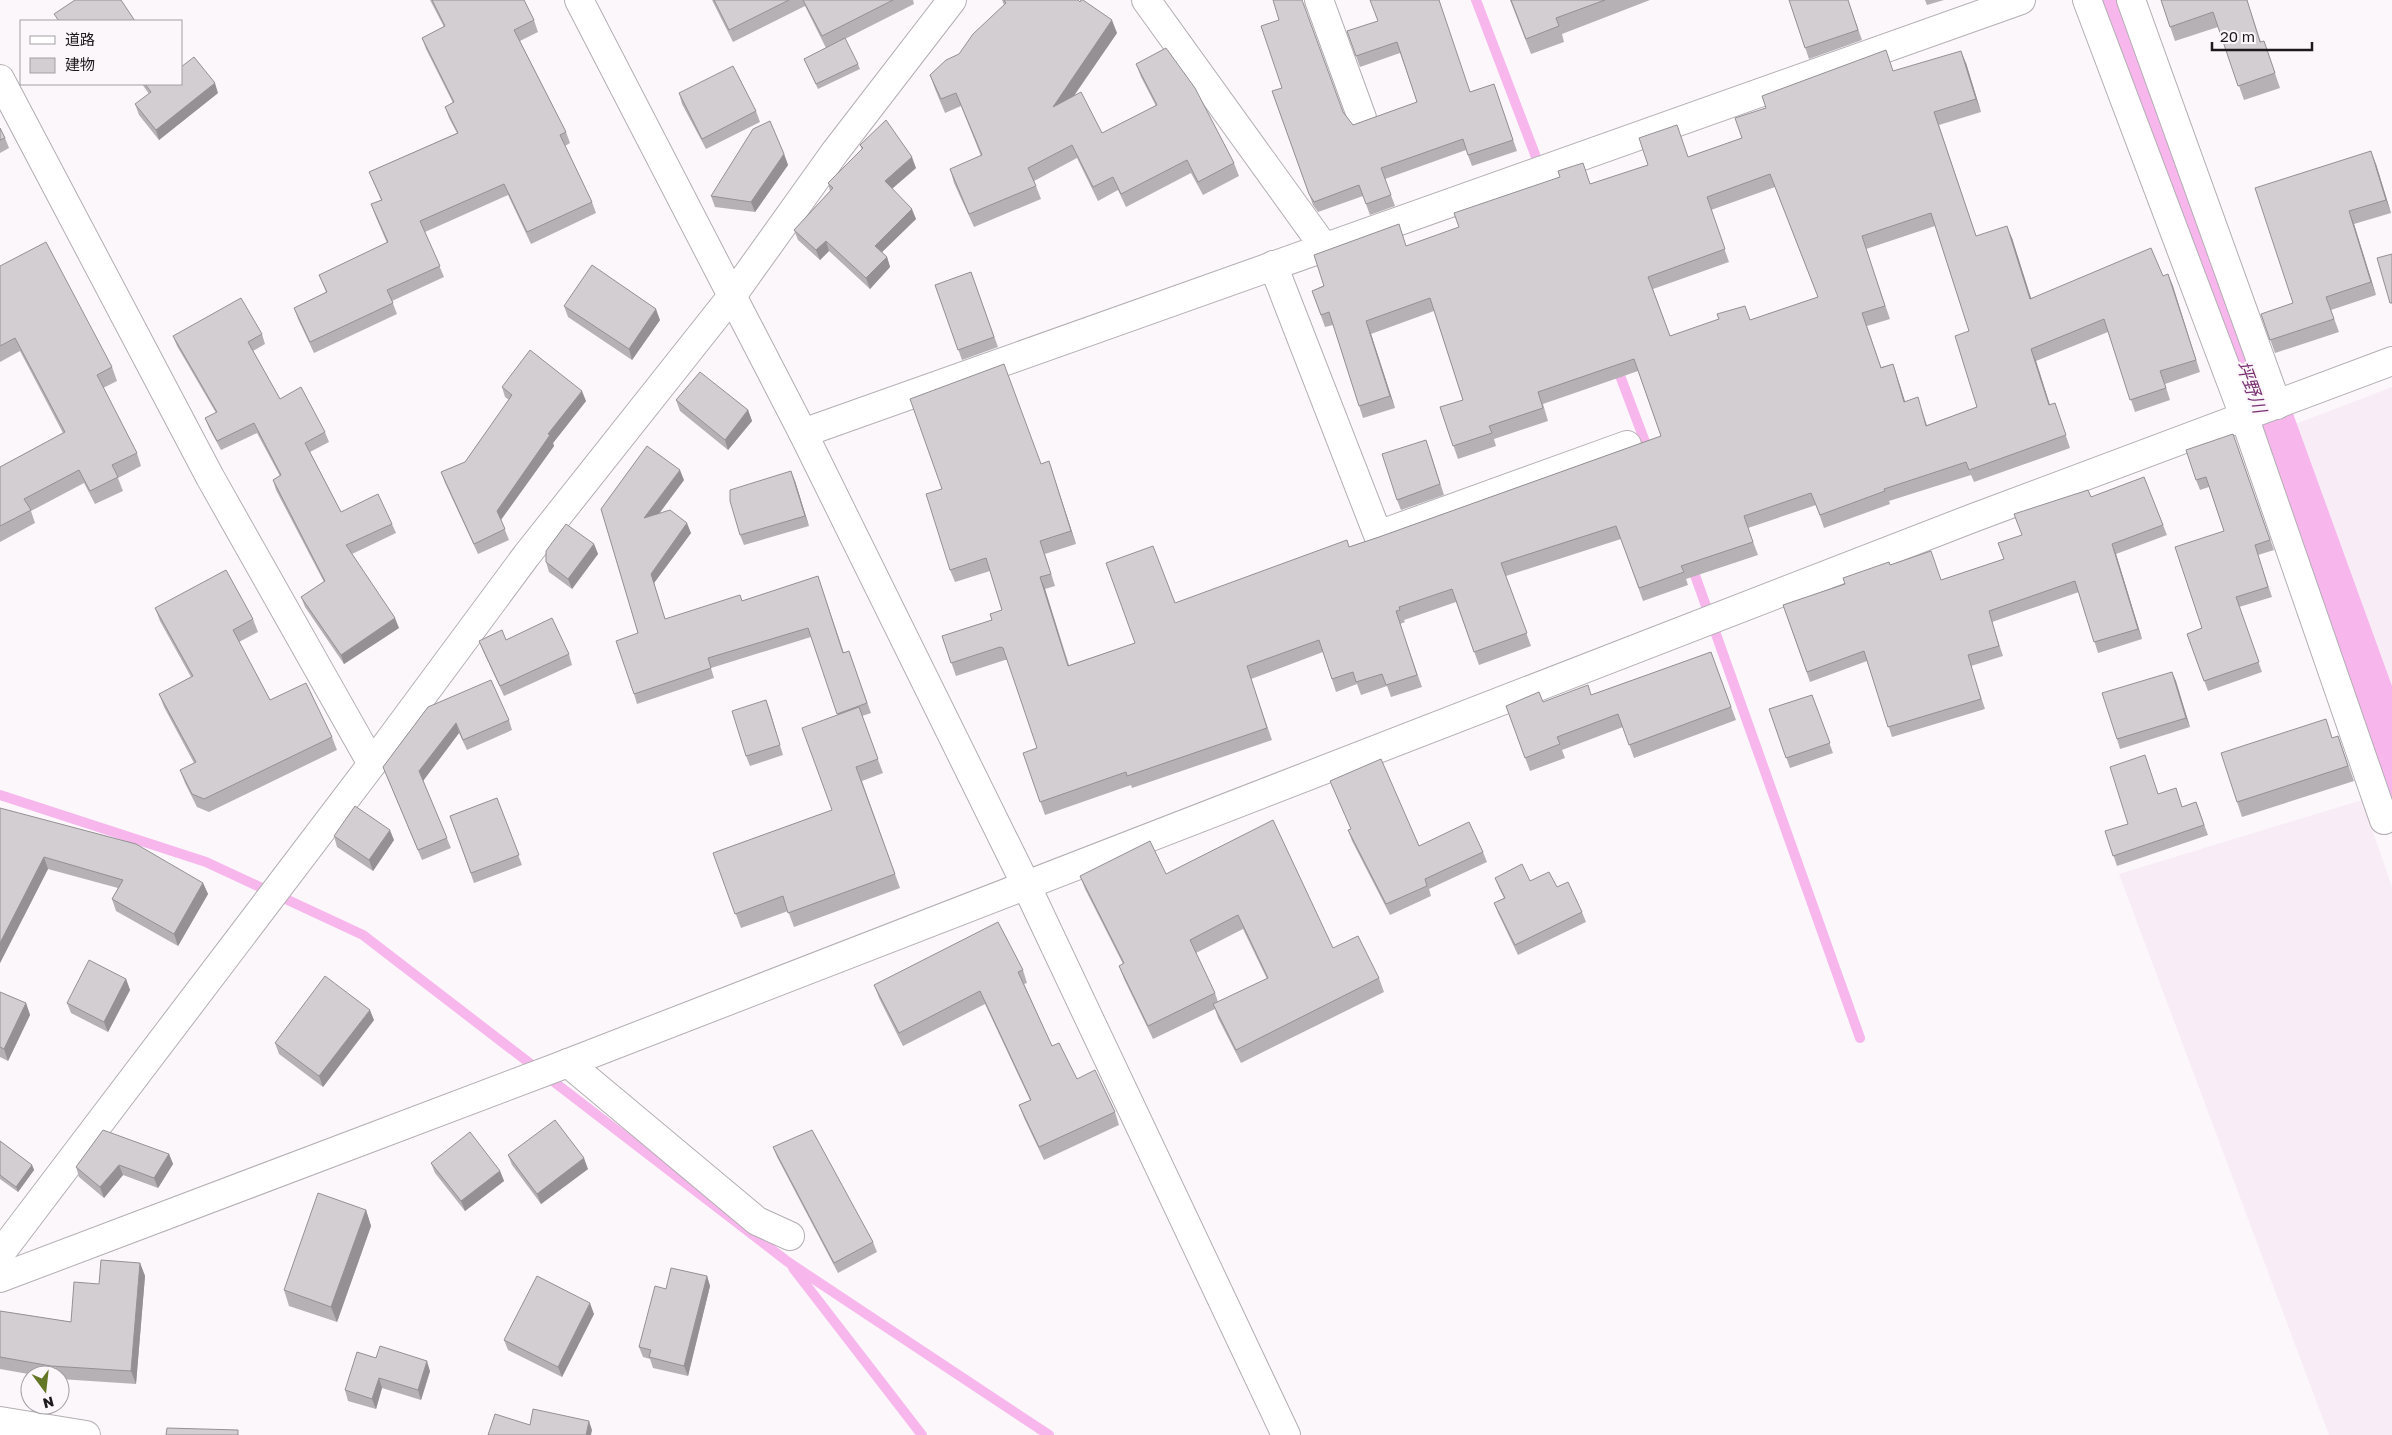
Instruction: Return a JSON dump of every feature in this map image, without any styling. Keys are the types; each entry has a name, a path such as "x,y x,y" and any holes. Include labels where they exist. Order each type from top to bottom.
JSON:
{"street":[{"path":"579,0 803,433 1026,885 1286,1435"},
{"path":"0,1254 372,764 526,556 732,296 835,152 952,0"},
{"path":"1146,0 1324,247"},
{"path":"1319,0 1362,118"},
{"path":"803,433 2021,0"},
{"path":"2087,0 2244,416 2384,820"},
{"path":"2131,0 2277,405"},
{"path":"0,79 210,478 372,764"},
{"path":"1273,265 1378,535 1627,445"},
{"path":"0,1278 562,1065 1964,522 2392,361"},
{"path":"562,1065 757,1221 790,1236"},
{"path":"0,1421 86,1435"}],"shaded area":[{"path":"2392,387 2392,688 2293,425"},
{"path":"2362,800 2392,887 2392,1435 2329,1435 2119,874"}],"building":[{"path":"75,0 121,0 134,20 58,20 54,14"},
{"path":"432,0 524,0 534,20 514,30 566,132 560,135 592,202 527,232 504,184 420,221 440,266 387,290 393,303 310,342 294,308 327,292 319,275 388,242 371,204 382,200 369,172 458,133 445,107 454,102 422,38 445,26"},
{"path":"714,0 789,0 729,30"},
{"path":"803,0 893,0 822,36"},
{"path":"1004,0 1078,0 1080,2 1083,0 1112,20 1053,107 1081,92 1102,133 1157,105 1136,64 1166,48 1195,88 1234,163 1198,182 1187,160 1121,194 1113,177 1093,187 1072,145 1028,168 1036,186 969,214 950,169 982,155 956,93 941,99 930,75 946,60 959,54 973,34 1006,3"},
{"path":"1273,0 1302,0 1343,112 1353,125 1417,102 1397,42 1356,56 1347,31 1378,21 1370,0 1439,0 1470,92 1494,84 1513,140 1468,155 1463,139 1381,168 1391,195 1366,204 1359,185 1314,202 1309,194 1272,91 1282,88 1261,26 1279,20"},
{"path":"1511,0 1605,0 1556,18 1559,26 1526,39"},
{"path":"1789,0 1848,0 1858,30 1805,48"},
{"path":"2161,0 2247,0 2260,42 2264,41 2275,73 2238,86 2213,12 2170,27"},
{"path":"845,38 858,64 816,84 804,59"},
{"path":"1886,50 1893,71 1961,51 1976,99 1934,112 1976,236 2007,226 2030,299 2151,248 2163,276 2168,274 2196,360 2160,371 2166,388 2130,400 2104,319 2031,349 2049,405 2055,403 2066,435 1969,470 1966,462 1884,489 1885,491 1820,515 1811,493 1744,516 1753,542 1681,566 1684,572 1639,588 1616,526 1501,563 1527,633 1474,652 1452,589 1399,607 1400,610 1396,611 1417,675 1386,685 1382,674 1356,682 1353,672 1332,679 1319,640 1247,666 1267,728 1127,776 1126,772 1040,802 1023,753 1037,748 1003,648 1000,647 951,663 942,636 992,620 990,614 1002,610 986,558 950,570 926,494 942,489 910,399 1004,364 1041,464 1049,461 1071,531 1040,541 1051,574 1040,577 1068,666 1135,643 1106,563 1153,546 1175,603 1347,540 1349,547 1379,537 1661,436 1634,359 1538,392 1543,408 1489,426 1492,433 1453,446 1440,407 1463,400 1430,298 1366,321 1390,396 1359,406 1329,312 1321,315 1312,291 1324,286 1314,255 1399,224 1406,246 1459,227 1454,213 1560,177 1558,171 1583,163 1590,184 1648,165 1639,138 1677,125 1688,157 1742,138 1735,118 1766,108 1762,96","holes":["1770,174 1818,297 1750,320 1745,306 1717,314 1719,319 1670,336 1648,277 1725,249 1707,197","1931,213 1969,331 1955,336 1977,407 1926,426 1918,397 1904,402 1893,364 1881,368 1862,313 1885,306 1862,236"]},
{"path":"194,57 215,83 156,130 135,104 151,92 146,85 182,85 182,66"},
{"path":"733,66 756,111 702,139 679,93"},
{"path":"886,120 912,157 885,181 912,209 875,246 887,257 866,278 826,241 816,250 794,230 833,188 828,183 863,148 860,145"},
{"path":"770,121 784,154 751,202 711,196 753,129"},
{"path":"0,128 5,138 0,140"},
{"path":"2371,151 2386,200 2349,211 2371,282 2326,297 2334,319 2270,340 2261,314 2293,303 2255,188"},
{"path":"46,242 112,367 97,375 137,453 112,465 118,477 90,491 79,470 24,499 31,510 0,526 0,467 65,432 15,338 0,346 0,266"},
{"path":"2392,254 2392,303 2390,303 2377,258"},
{"path":"592,265 656,309 629,349 564,306"},
{"path":"971,272 994,337 958,350 935,285"},
{"path":"241,298 262,334 248,342 280,399 301,387 325,432 305,443 341,512 378,494 392,524 346,545 395,618 341,655 301,597 325,581 273,480 281,475 254,423 217,441 205,418 217,412 173,336"},
{"path":"530,350 582,391 548,434 550,435 497,511 505,529 474,544 441,472 465,462 512,395 502,387"},
{"path":"700,372 748,410 725,440 676,400"},
{"path":"2233,434 2270,540 2255,545 2268,587 2236,597 2259,662 2204,681 2187,634 2202,628 2175,547 2224,531 2206,477 2196,480 2186,450"},
{"path":"1426,440 1440,484 1397,500 1382,454"},
{"path":"647,446 680,470 644,518 670,510 687,523 651,574 665,619 740,595 742,601 818,576 843,653 849,651 867,703 837,714 808,628 708,658 711,668 634,694 616,641 638,633 601,509"},
{"path":"791,471 805,516 740,535 730,501 730,490"},
{"path":"2144,477 2163,525 2112,544 2138,629 2094,642 2075,581 1989,611 1999,646 1968,655 1981,699 1888,727 1864,651 1807,672 1783,605 1845,584 1843,578 1889,562 1890,565 1931,551 1941,580 2004,559 1998,543 2022,535 2014,514 2088,490 2091,497"},
{"path":"566,524 594,544 568,579 546,562 546,551"},
{"path":"226,570 253,619 233,630 270,700 306,683 332,737 204,799 192,794 180,770 196,762 159,694 193,676 155,608"},
{"path":"552,618 569,654 500,686 479,641 502,630 506,640"},
{"path":"1711,652 1731,707 1629,745 1618,714 1557,737 1560,744 1525,758 1506,706 1539,692 1543,702 1588,685 1591,695"},
{"path":"2172,672 2186,718 2117,739 2102,693"},
{"path":"491,680 509,720 463,740 456,723 419,771 447,838 418,850 383,767 428,707"},
{"path":"1812,695 1830,743 1786,758 1769,709"},
{"path":"766,700 780,745 746,756 732,711"},
{"path":"859,707 878,759 856,767 895,874 788,913 783,896 735,914 713,853 832,810 802,728"},
{"path":"2326,719 2332,738 2338,736 2348,766 2237,802 2221,753"},
{"path":"2145,755 2158,794 2176,788 2182,807 2196,802 2204,825 2113,856 2105,831 2128,824 2110,767"},
{"path":"1381,759 1419,846 1469,822 1483,852 1425,879 1427,886 1386,904 1348,830 1351,829 1330,781"},
{"path":"497,798 519,855 471,873 450,816"},
{"path":"355,806 390,830 369,860 334,836"},
{"path":"0,808 136,844 203,883 174,934 112,899 123,880 44,857 0,943"},
{"path":"1273,820 1333,948 1358,936 1379,978 1236,1050 1213,1004 1268,978 1238,915 1190,940 1215,993 1148,1026 1119,966 1124,963 1080,876 1150,841 1166,874"},
{"path":"1522,864 1530,881 1549,872 1557,887 1568,882 1582,912 1515,945 1494,903 1505,898 1495,878"},
{"path":"998,922 1023,970 1018,972 1052,1046 1059,1043 1077,1079 1095,1070 1115,1112 1039,1147 1019,1105 1031,1100 980,991 899,1033 874,985"},
{"path":"89,960 126,979 104,1022 67,1003"},
{"path":"325,976 370,1010 319,1076 275,1043"},
{"path":"0,992 26,1003 4,1049 0,1047"},
{"path":"555,1120 584,1158 537,1194 508,1155"},
{"path":"103,1130 169,1154 154,1178 119,1165 100,1187 76,1167"},
{"path":"812,1130 873,1242 834,1263 773,1147"},
{"path":"470,1132 500,1171 461,1201 431,1163"},
{"path":"0,1141 32,1165 16,1187 0,1175"},
{"path":"318,1193 366,1210 331,1307 284,1290"},
{"path":"101,1260 140,1263 131,1371 70,1367 70,1365 45,1365 0,1357 0,1311 71,1322 74,1282 99,1284"},
{"path":"671,1268 707,1276 684,1366 649,1357 651,1350 639,1347 655,1286 666,1289"},
{"path":"537,1276 590,1303 558,1367 504,1340"},
{"path":"380,1346 427,1361 418,1390 379,1378 372,1399 345,1390 357,1352 376,1358"},
{"path":"533,1409 589,1421 586,1435 488,1435 495,1414 530,1425"},
{"path":"167,1428 238,1430 238,1435 166,1435"}],"waterway":[{"path":"1476,0 1541,170"},
{"name":"坪野川","path":"2111,0 2392,774"},
{"path":"1616,365 1650,455"},
{"path":"1691,564 1860,1038"},
{"path":"0,795 206,862 363,935 788,1262 1049,1435"},
{"path":"793,1268 922,1435"}]}
